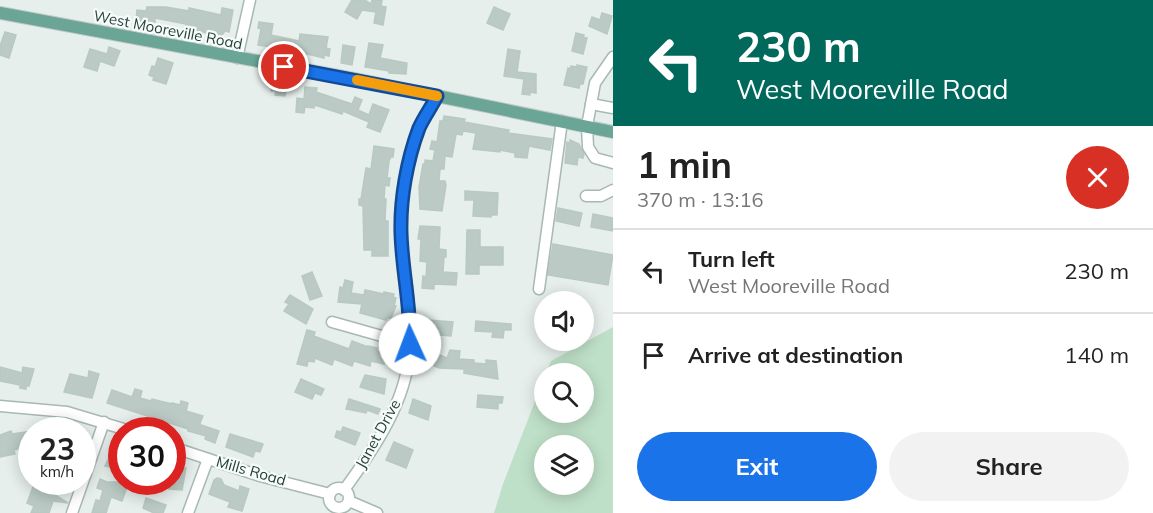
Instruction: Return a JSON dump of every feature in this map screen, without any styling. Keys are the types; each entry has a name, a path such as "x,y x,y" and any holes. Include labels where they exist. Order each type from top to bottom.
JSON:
{"main road":[{"name":"West Mooreville Road","path":"0,13 437,96 613,132"}],"street":[{"path":"237,58 250,0"},
{"path":"613,57 595,83 587,126 588,147 595,158 613,163"},
{"name":"Janet Drive","path":"344,490 382,433 405,378 410,344 401,234 402,205 408,166 420,128 437,96"},
{"path":"591,104 613,108"},
{"path":"539,289 562,121"},
{"path":"586,196 601,196 613,190"},
{"path":"332,322 410,344"},
{"path":"0,406 68,412 108,423"},
{"path":"72,513 104,422"},
{"name":"Mills Road","path":"186,452 330,494"},
{"path":"188,513 208,459"},
{"path":"335,489 344,490 349,501 343,507 333,510 330,494 335,489"},
{"path":"349,501 377,513"}],"green space":[{"path":"613,327 613,513 494,513 534,404 534,423 594,423 594,363 550,363 569,351 594,351 594,337"}],"building":[{"path":"352,0 365,0 371,4 372,0 382,0 381,6 386,7 383,25 374,23 376,12 362,10 357,19 345,12"},
{"path":"147,7 166,7 189,11 189,8 221,15 222,8 233,10 229,32 225,31 222,35 185,30 186,24 155,18 155,22 136,21 137,10 146,11"},
{"path":"494,7 510,14 503,30 487,23"},
{"path":"602,13 612,16 607,34 589,26 592,17 600,20"},
{"path":"259,22 273,24 271,35 299,41 300,34 328,37 326,48 330,49 329,56 324,55 324,58 303,53 290,53 279,50 279,48 258,45 261,29 258,28"},
{"path":"5,32 16,35 9,58 0,55 0,46"},
{"path":"576,33 587,38 583,54 572,51"},
{"path":"369,43 383,45 380,58 407,63 406,74 389,73 389,71 365,67"},
{"path":"343,45 355,47 352,65 341,63"},
{"path":"109,47 120,51 114,66 100,61 97,71 84,67 90,49 107,54"},
{"path":"508,49 520,51 517,72 536,74 536,93 522,94 524,79 504,76"},
{"path":"158,58 173,63 166,84 153,80 154,77 149,75"},
{"path":"577,65 587,67 583,84 580,84 579,88 564,85 568,68 577,67"},
{"path":"272,81 287,82 285,96 275,95 276,91 271,91"},
{"path":"305,87 317,88 316,92 352,104 355,97 362,100 358,110 369,115 373,104 389,110 380,132 367,127 369,122 343,111 342,114 315,105 314,108 305,107 304,113 296,112 297,98 304,99"},
{"path":"444,116 509,130 508,133 552,139 550,150 529,146 527,158 515,157 515,153 500,150 500,152 473,149 476,133 463,131 462,135 456,134 452,157 445,156 444,169 440,169 439,181 445,181 446,185 442,211 420,209 419,187 423,164 425,160 433,161 435,150 430,149 432,141 437,142 440,121 443,121"},
{"path":"570,140 579,144 584,154 583,158 578,157 577,165 565,163 567,142 570,143"},
{"path":"374,146 394,149 393,157 389,161 387,178 390,178 389,186 385,185 384,199 386,199 385,221 388,221 388,256 372,256 372,250 364,250 363,206 359,205 359,199 361,199 366,168 371,169"},
{"path":"465,191 498,193 497,215 473,216 474,200 465,200"},
{"path":"558,208 582,213 579,226 556,221"},
{"path":"593,214 613,218 613,231 591,227"},
{"path":"420,226 440,227 439,249 446,250 443,272 457,273 456,285 434,284 434,289 422,288 423,276 426,277 427,262 420,261 421,239 418,239"},
{"path":"467,230 480,230 480,247 503,247 503,265 479,265 479,274 466,274"},
{"path":"553,244 613,255 608,285 548,275"},
{"path":"312,272 322,296 310,300 302,276"},
{"path":"345,280 353,282 351,293 364,295 365,290 394,294 393,297 396,298 394,306 396,306 391,318 386,320 360,313 362,304 338,302 340,287 343,288"},
{"path":"290,295 313,309 306,324 284,311 289,304 285,302"},
{"path":"428,320 453,322 451,336 426,334"},
{"path":"476,321 511,324 511,330 504,330 503,338 492,337 493,332 475,331"},
{"path":"307,330 315,332 314,336 349,349 352,341 377,348 377,351 392,355 390,361 385,359 384,364 371,361 370,366 354,361 352,366 334,359 332,365 315,358 314,362 308,361 307,366 297,364"},
{"path":"450,350 460,351 459,359 474,360 474,363 486,364 486,360 496,361 498,379 464,373 464,369 439,368 423,361 427,352 447,358"},
{"path":"0,367 22,373 23,367 34,369 29,386 26,386 26,389 20,388 20,385 0,381"},
{"path":"89,371 99,374 92,398 64,392 70,374 88,378"},
{"path":"365,375 386,379 384,394 360,387"},
{"path":"301,379 324,389 321,395 315,393 312,399 295,392"},
{"path":"135,389 142,391 140,398 151,401 152,399 180,405 181,401 188,403 186,411 203,416 201,425 219,431 215,443 205,439 206,436 188,431 186,417 151,417 107,403 112,390 132,397"},
{"path":"478,395 503,397 502,403 498,403 498,409 477,407"},
{"path":"349,399 380,409 378,414 367,410 366,413 346,409"},
{"path":"413,399 431,406 428,420 409,413"},
{"path":"343,427 360,433 355,445 335,437 337,431 341,432"},
{"path":"11,431 12,434 18,433 18,449 14,450 15,454 0,457 0,435"},
{"path":"230,434 263,444 260,452 255,451 253,457 226,447"},
{"path":"394,442 413,450 406,468 386,460"},
{"path":"217,478 221,479 224,485 239,491 240,486 249,489 242,511 228,507 230,502 209,494"},
{"path":"100,479 108,482 108,495 124,495 122,501 111,497 106,513 92,513 96,500 100,501 103,490 97,488"},
{"path":"30,495 55,495 68,503 53,501 49,513 31,513 34,506 27,503"},
{"path":"146,498 166,505 163,513 154,513 143,508"}],"slow traffic":[{"path":"357,80 437,96"}],"route":[{"path":"284,67 437,96 420,128 408,166 402,205 401,234 411,328 410,344"}]}
